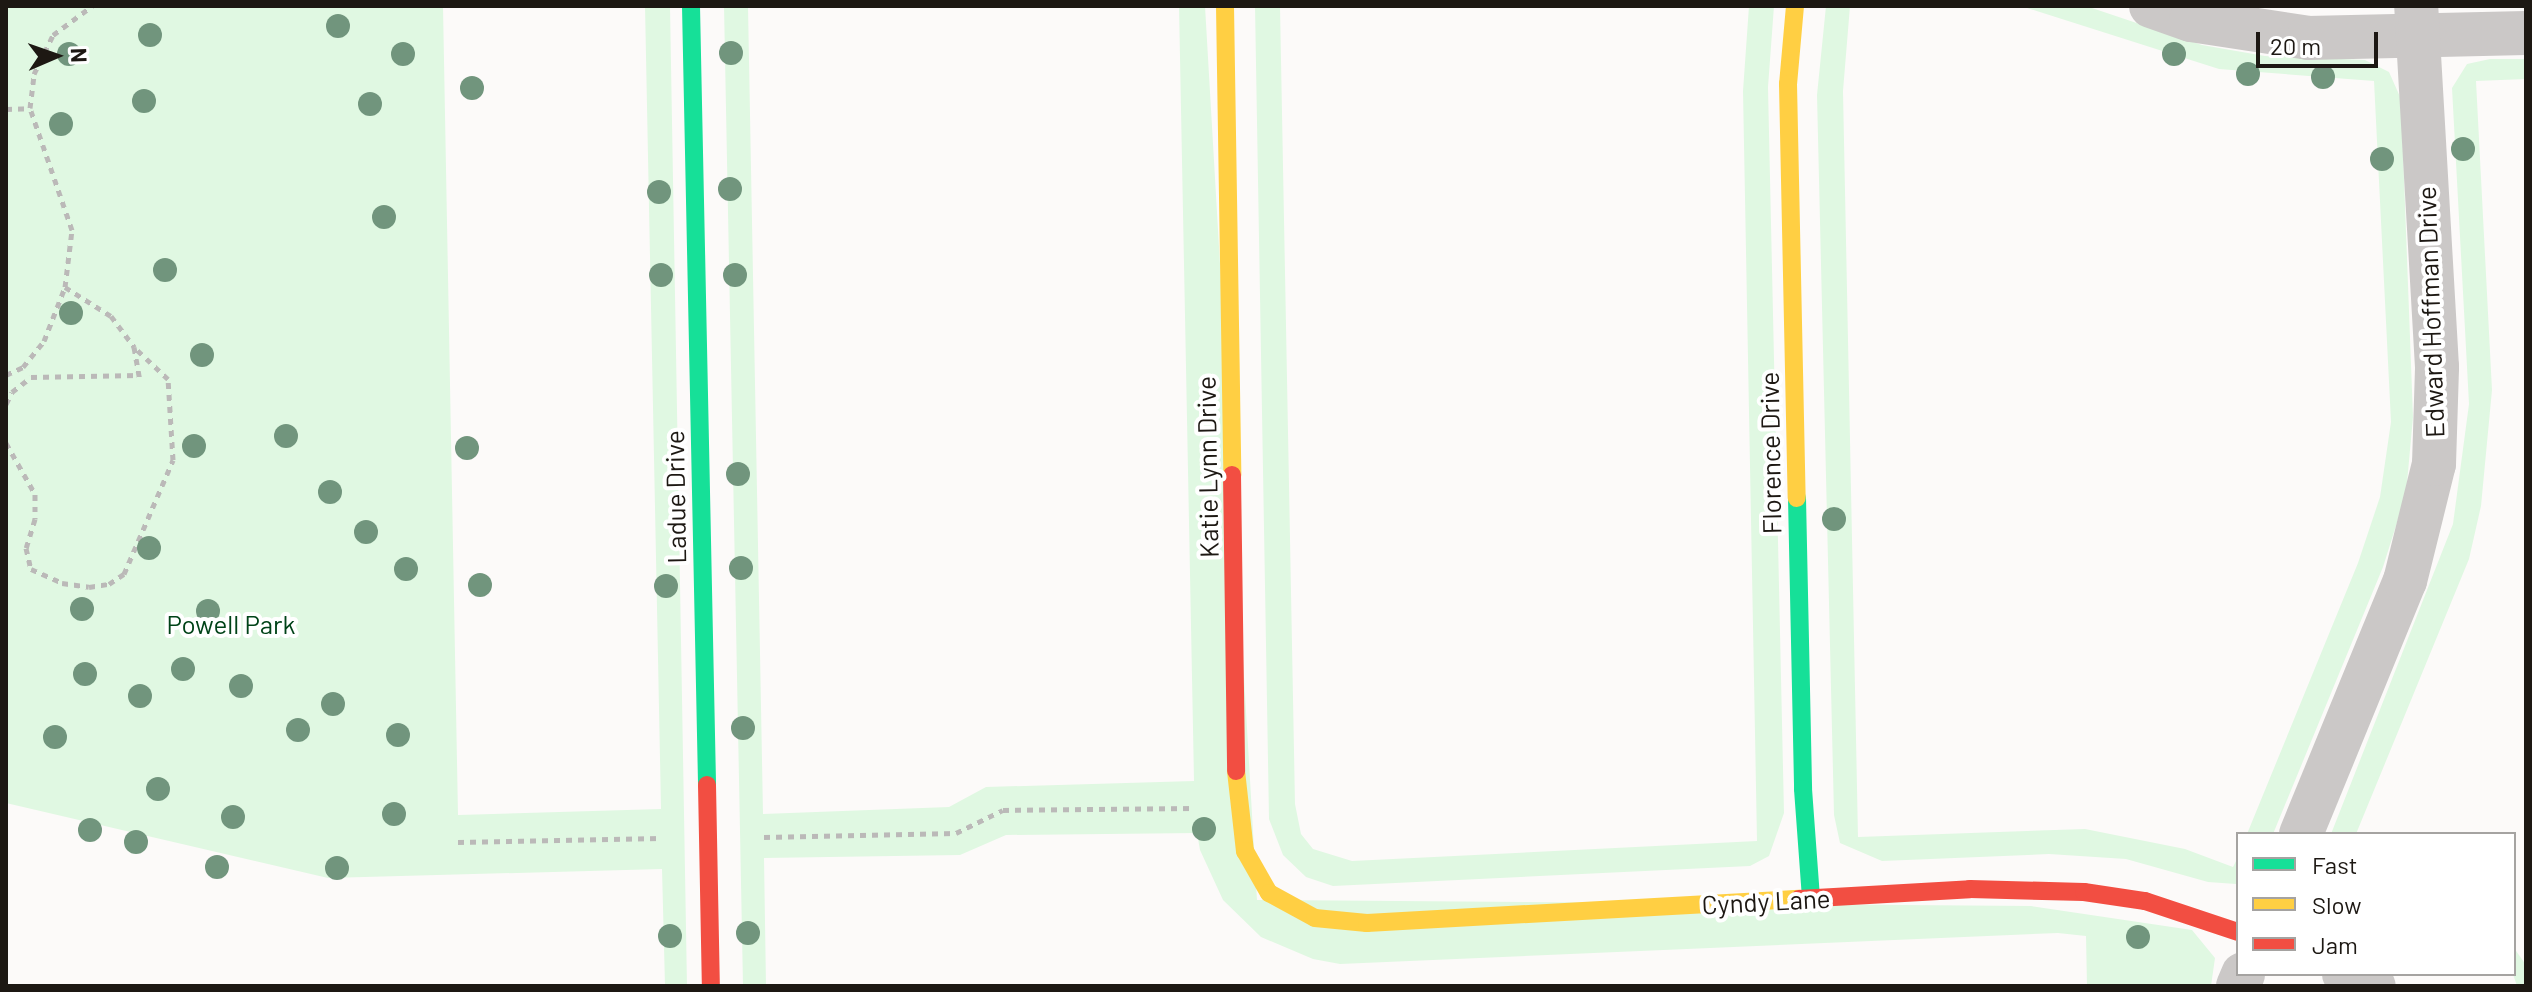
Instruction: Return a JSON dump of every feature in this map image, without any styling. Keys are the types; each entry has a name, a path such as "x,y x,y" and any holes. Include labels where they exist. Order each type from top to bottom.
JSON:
{"street":[{"name":"Ladue Drive","path":"691,6 711,986"},
{"name":"Katie Lynn Drive","path":"1225,6 1236,796 1253,872 1291,909"},
{"name":"Florence Drive","path":"1795,6 1788,84 1803,789 1811,898"},
{"path":"2151,6 2252,32 2416,21 2526,33"},
{"name":"Edward Hoffman Drive","path":"2302,832 2405,581 2434,464 2437,367 2416,21"},
{"name":"Cyndy Lane","path":"1291,909 1315,918 1367,923 1970,889 2084,892 2145,901 2236,931"},
{"path":"2349,976 2374,986"}],"path":[{"path":"6,375 23,367 44,341 65,287 72,230 30,108 34,74 53,35 92,6"},
{"path":"6,109 30,108"},
{"path":"6,443 23,465 35,494 35,519 26,548 31,569 62,583 89,587 109,584 124,574 173,460 168,379 134,347 111,316 65,287"},
{"path":"6,404 12,392 31,377 140,378 134,347"},
{"path":"23,367 31,377"},
{"path":"764,837 956,833 1003,810 1195,808"},
{"path":"458,842 661,838"}],"green space":[{"name":"Powell Park","path":"6,6 443,6 458,815 661,809 645,6 670,6 687,986 665,986 662,869 328,878 6,803"},
{"path":"724,6 748,6 763,814 949,807 986,787 1194,781 1179,6 1205,6 1257,900 2031,906 2192,930 2215,958 2211,986 2087,986 2086,936 2058,933 1340,964 1313,959 1261,937 1223,900 1200,850 1197,833 1006,835 960,855 764,858 766,986 743,986"},
{"path":"1255,6 1280,6 1295,804 1301,834 1313,849 1352,861 1757,841 1743,91 1749,6 1774,6 1768,87 1784,813 1769,856 1750,866 1333,886 1306,877 1283,855 1269,819"},
{"path":"1826,6 1850,6 1843,91 1858,837 2085,829 2185,849 2233,867 2236,861 2236,884 2208,882 2126,859 2049,854 1882,861 1840,843 1834,815 1817,95"},
{"path":"2021,6 2086,6 2202,45 2265,56 2365,60 2389,72 2401,99 2413,417 2406,494 2383,567 2274,832 2248,832 2358,563 2380,497 2391,422 2374,81 2219,69"},
{"path":"2490,59 2526,59 2526,79 2476,81 2492,390 2481,506 2469,559 2357,832 2332,832 2453,524 2469,404 2452,88 2467,64"},
{"path":"2516,951 2526,965 2526,986 2517,986 2514,976"}],"traffic: fast":[{"path":"691,6 707,785"},
{"path":"1797,498 1803,789 1811,898"}],"traffic: slow":[{"path":"1225,6 1232,475"},
{"path":"1795,6 1788,84 1797,498"},
{"path":"1236,771 1245,851 1269,893 1315,918 1367,923 1799,899"}],"traffic: jam":[{"path":"1232,475 1236,771"},
{"path":"707,785 711,986"},
{"path":"1799,899 1970,889 2084,892 2145,901 2236,931"}]}
